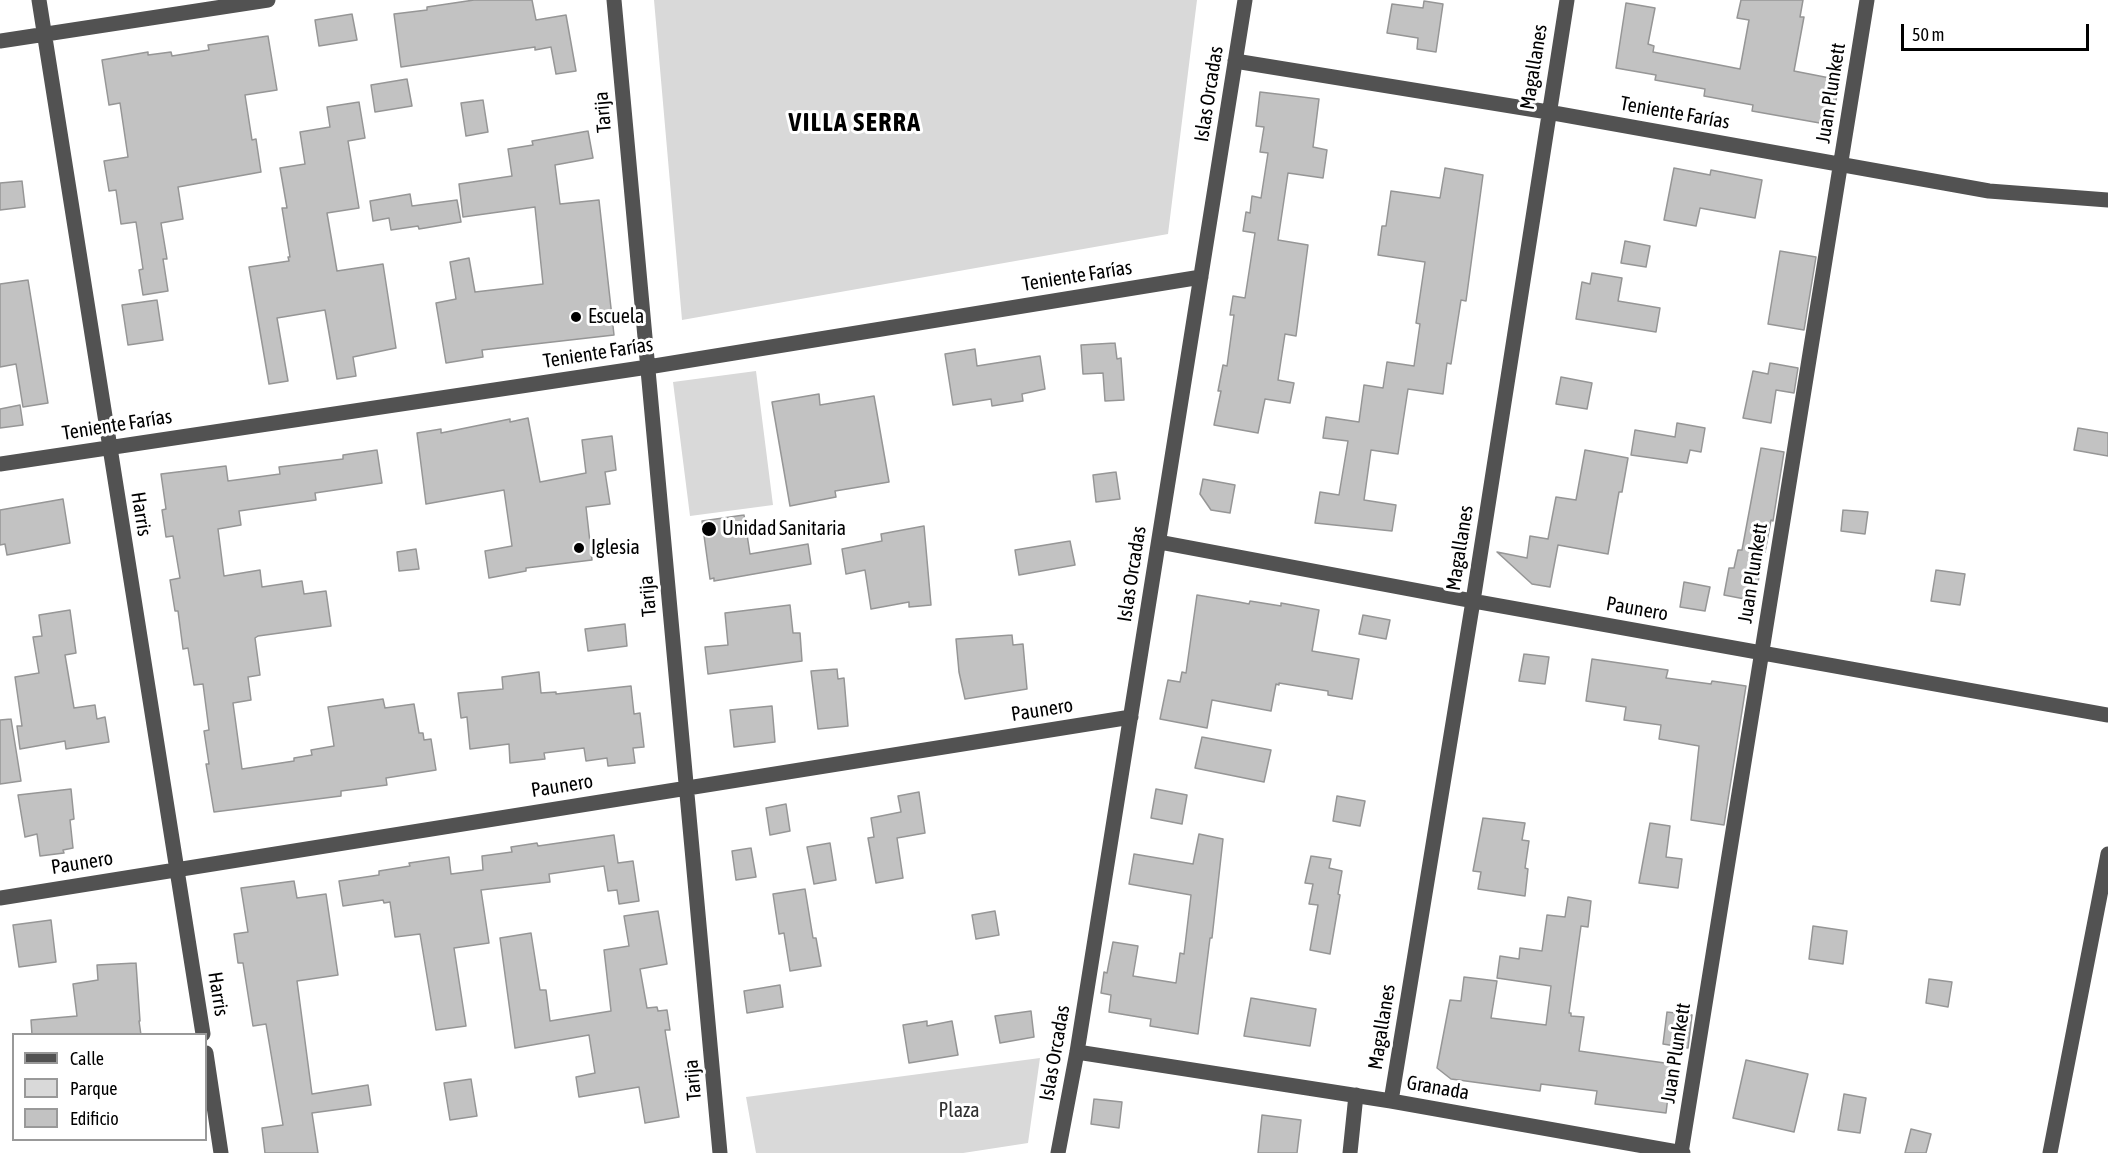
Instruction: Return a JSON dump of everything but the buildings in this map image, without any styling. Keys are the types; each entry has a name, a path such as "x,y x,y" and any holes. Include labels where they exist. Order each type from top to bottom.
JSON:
{"street":[{"name":"Harris","path":"39,0 203,1033"},
{"path":"0,41 268,0"},
{"name":"Tarija","path":"614,0 720,1153"},
{"name":"Islas Orcadas","path":"1058,1153 1077,1052 1245,0"},
{"name":"Magallanes","path":"1391,1101 1473,601 1567,0"},
{"name":"Juan Plunkett","path":"1682,1153 1867,0"},
{"name":"Teniente Farías","path":"1235,62 1548,112 1989,191 2108,200"},
{"name":"Teniente Farías","path":"0,464 648,367 1201,277"},
{"name":"Paunero","path":"1159,542 2108,715"},
{"name":"Paunero","path":"0,898 1131,717"},
{"path":"2049,1153 2108,855"},
{"name":"Granada","path":"1077,1052 1356,1095 1682,1153"},
{"path":"207,1060 221,1153"},
{"name":"Magallanes","path":"1350,1153 1356,1095"}],"green space":[{"path":"654,0 1197,0 1168,234 682,320"},
{"path":"756,371 773,505 690,516 673,382"},
{"name":"Plaza","path":"1040,1058 1028,1143 963,1153 756,1153 746,1097"}],"place":[{"name":"Escuela","path":"576,317"},
{"name":"Unidad Sanitaria","path":"709,529"},
{"name":"Iglesia","path":"579,548"}],"district":[{"name":"VILLA SERRA","path":"855,123"}]}
